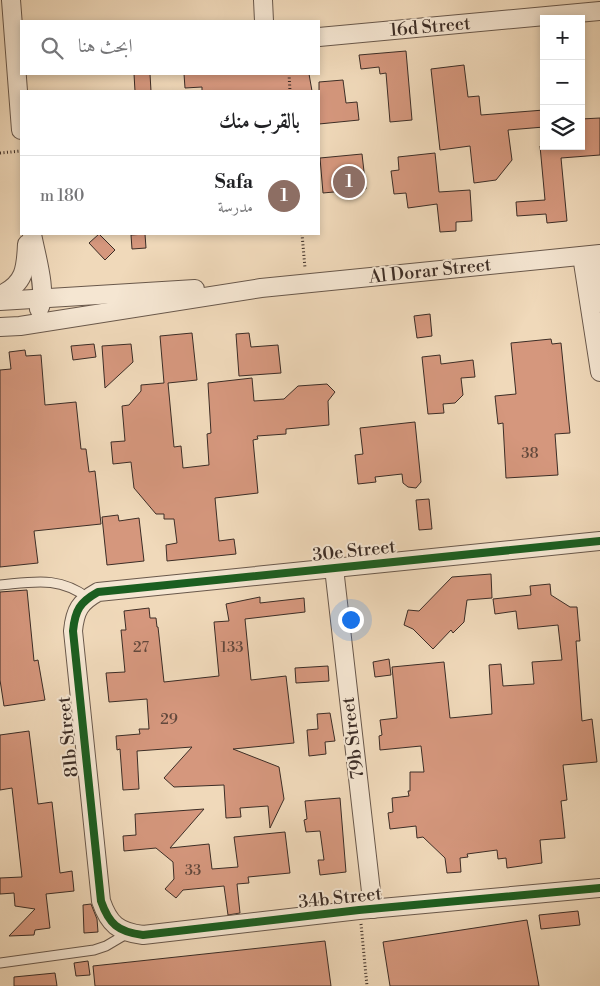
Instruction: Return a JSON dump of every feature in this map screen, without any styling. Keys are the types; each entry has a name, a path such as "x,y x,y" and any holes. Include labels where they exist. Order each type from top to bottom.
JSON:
{"street":[{"path":"11,0 19,66 20,98"},
{"path":"263,0 264,20"},
{"name":"16d Street","path":"320,37 564,7 600,11"},
{"path":"0,295 15,286 22,278 26,268 27,235"},
{"path":"20,326 39,310 44,299 32,235"},
{"path":"593,255 600,338 599,365"},
{"name":"Al Dorar Street","path":"0,327 20,326 261,288 593,255"},
{"name":"Al Dorar Street","path":"0,301 207,289 261,288"},
{"name":"30e Street","path":"88,598 98,592 111,590 600,541"},
{"name":"79b Street","path":"334,568 366,909"},
{"name":"81b Street","path":"88,598 79,607 74,618 72,630 101,901 106,915 115,926 128,933"},
{"name":"34b Street","path":"128,933 143,935 366,909 600,888"}],"lane":[{"path":"0,585 47,581 69,586 88,598"},
{"path":"0,963 94,950 106,946 128,933"}],"path":[{"path":"289,75 290,90"},
{"path":"0,153 20,151"},
{"path":"302,235 306,283"},
{"path":"366,909 367,986"}],"building":[{"path":"406,51 412,120 390,122 386,73 380,74 379,67 361,69 359,55"},
{"path":"464,65 468,97 479,96 481,115 540,110 540,127 508,130 512,160 496,180 474,183 470,146 440,150 431,69"},
{"path":"134,75 150,75 151,90 135,90"},
{"path":"184,75 309,75 312,90 202,90 202,87 185,88"},
{"path":"343,80 346,103 357,102 359,120 320,124 319,82"},
{"path":"600,118 600,155 561,158 567,221 547,223 546,214 517,216 516,202 545,200 540,150 585,150 585,119"},
{"path":"435,153 439,192 470,190 472,221 456,222 456,231 440,232 437,204 408,208 406,193 394,194 391,171 399,170 398,157"},
{"path":"362,154 366,189 323,193 320,158"},
{"path":"100,235 115,250 105,260 89,243"},
{"path":"131,235 145,235 146,248 132,249"},
{"path":"430,314 432,336 417,338 414,316"},
{"path":"192,333 197,380 168,383 174,447 181,446 183,468 209,465 207,434 211,433 208,383 252,378 254,401 284,399 298,386 327,384 335,392 328,401 329,425 286,429 286,434 257,436 258,439 253,440 258,493 215,498 219,541 234,539 236,554 167,561 166,545 177,543 174,519 164,519 164,514 156,514 134,488 131,462 113,464 111,442 125,441 122,406 129,405 141,391 141,385 164,383 160,336"},
{"path":"249,333 251,347 278,345 281,373 239,376 236,334"},
{"path":"551,339 552,344 561,343 570,433 555,434 558,475 506,478 503,423 498,424 495,396 516,394 511,343"},
{"path":"94,344 96,357 73,360 71,346"},
{"path":"131,344 133,362 105,388 102,346"},
{"path":"25,350 26,356 41,355 45,405 76,402 81,449 86,449 89,472 95,471 101,524 34,531 38,563 0,567 0,370 11,369 9,352"},
{"path":"440,355 441,364 473,360 475,377 461,378 463,395 455,403 443,404 444,413 428,414 422,357"},
{"path":"415,422 421,482 416,488 408,487 403,483 402,474 375,477 376,482 358,484 355,455 363,454 360,428"},
{"path":"429,499 432,529 419,530 416,500"},
{"path":"118,515 119,521 139,518 144,561 107,565 102,517"},
{"path":"491,574 492,598 467,600 464,622 453,633 451,630 433,649 413,629 404,625 408,610 419,611 452,577"},
{"path":"550,584 551,595 570,607 577,607 580,641 576,641 582,721 592,719 597,762 563,765 567,800 561,801 565,838 540,840 542,863 507,868 506,858 498,859 497,850 467,854 468,857 460,858 461,872 447,873 445,858 423,837 417,838 416,826 390,829 388,813 393,812 392,798 409,796 410,772 424,772 421,746 380,750 379,736 382,735 380,720 397,718 392,667 444,662 450,718 492,714 489,665 501,664 503,686 534,684 532,662 562,660 558,625 518,629 516,611 495,614 493,599 531,595 530,586"},
{"path":"27,590 34,661 38,660 45,700 4,706 0,680 0,592"},
{"path":"260,597 260,603 304,598 305,612 245,619 251,680 286,676 294,743 233,749 279,767 284,799 270,828 268,806 240,808 241,817 226,818 224,785 174,787 164,778 192,747 137,751 139,789 123,790 120,749 117,750 116,736 140,734 139,729 149,729 147,699 109,702 106,673 125,672 121,630 126,630 124,611 149,608 150,618 156,618 164,682 219,676 214,622 229,621 226,604"},
{"path":"389,659 391,675 375,677 373,662"},
{"path":"328,666 329,681 296,683 295,668"},
{"path":"330,713 335,741 325,742 326,754 309,756 307,730 318,729 317,714"},
{"path":"29,731 38,804 52,802 60,873 72,871 74,891 46,894 50,928 35,930 34,935 9,936 35,909 15,906 14,893 0,894 0,878 22,877 12,788 0,790 0,735"},
{"path":"340,798 346,872 320,875 318,860 324,860 320,831 306,832 304,820 307,819 305,801"},
{"path":"204,809 170,848 209,844 212,869 238,867 234,837 285,832 290,873 248,877 249,883 237,884 240,913 228,915 224,886 183,890 176,898 165,889 174,879 173,862 156,848 124,851 123,836 136,835 135,814"},
{"path":"91,904 97,919 98,932 84,933 83,905"},
{"path":"578,911 580,925 541,929 539,915"},
{"path":"527,920 539,986 390,986 383,942"},
{"path":"325,941 331,986 95,986 93,966"},
{"path":"88,961 90,975 76,976 74,963"},
{"path":"55,973 57,986 14,986 14,977"}],"cycle path":[{"path":"600,541 98,592 87,599 80,607 75,617 73,631 101,901 111,921 127,932 143,935 359,910 600,888"}],"place":[{"name":"Safa","path":"349,182"}]}
